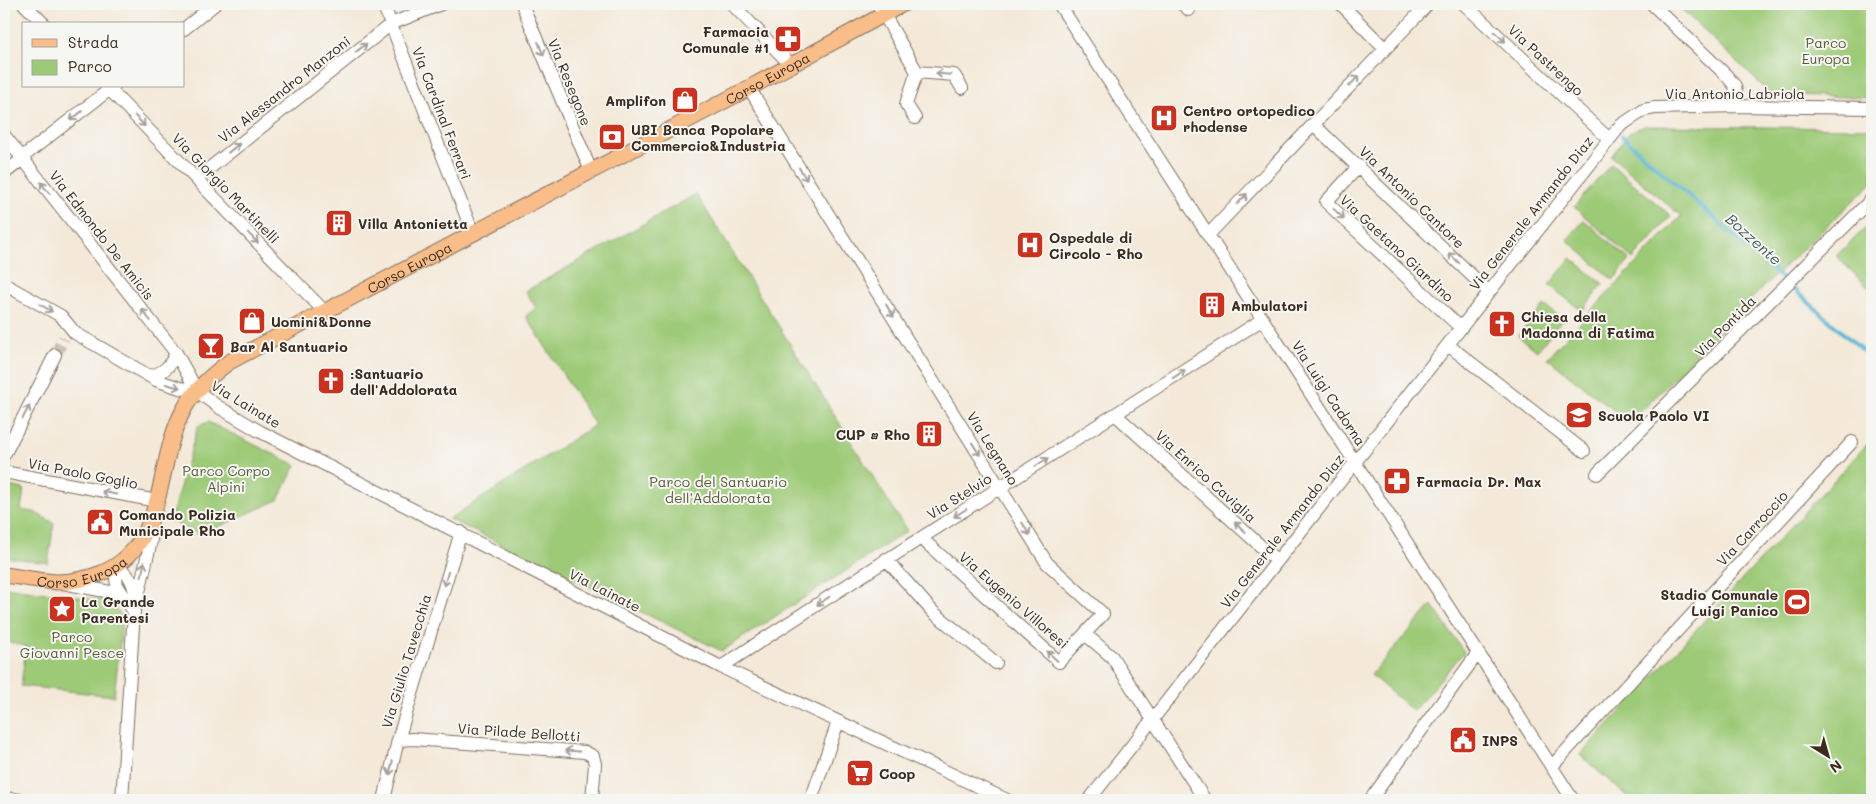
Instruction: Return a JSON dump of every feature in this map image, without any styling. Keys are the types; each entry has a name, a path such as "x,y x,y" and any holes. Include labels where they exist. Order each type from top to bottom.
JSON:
{"main road":[{"name":"Corso Europa","path":"4,575 58,582 86,578 114,566 132,552 150,526 174,434 181,415 197,390 229,362 750,88 881,9 903,4"}],"street":[{"path":"24,4 42,22"},
{"path":"185,28 215,4"},
{"name":"Via Cardinal Ferrari","path":"383,4 473,233"},
{"name":"Via Alessandro Manzoni","path":"196,179 391,24 441,4"},
{"name":"Via Resegone","path":"522,4 590,171"},
{"path":"732,4 791,65"},
{"name":"Via Luigi Cadorna","path":"1059,4 1573,800"},
{"path":"1341,4 1385,49"},
{"path":"1209,234 1428,4"},
{"name":"Via Pastrengo","path":"1464,4 1608,138"},
{"path":"1652,4 1727,76 1735,86 1738,106"},
{"path":"881,9 917,72 906,104 915,118"},
{"path":"917,72 954,75 962,88"},
{"path":"4,174 110,88"},
{"name":"Via Giorgio Martinelli","path":"110,88 325,312"},
{"name":"Via Legnano","path":"750,88 1047,563 1103,614 1085,634"},
{"name":"Via Antonio Labriola","path":"1608,138 1620,126 1644,110 1738,106 1872,108"},
{"name":"Via Antonio Cantore","path":"1314,124 1489,292"},
{"name":"Via Edmondo De Amicis","path":"4,135 176,353 197,390"},
{"name":"Via Generale Armando Diaz","path":"1088,800 1448,345 1608,138"},
{"name":"Via Gaetano Giardino","path":"1359,166 1326,202 1461,328"},
{"name":"Via Pontida","path":"1597,474 1872,199"},
{"path":"4,284 61,316 67,332 75,333 165,384 197,390"},
{"name":"Via Stelvio","path":"722,667 886,559 1116,415 1263,319"},
{"path":"1448,345 1584,451"},
{"path":"150,376 160,374 167,368 176,353"},
{"path":"4,455 55,355"},
{"name":"Via Lainate","path":"197,390 217,406 259,431 461,532 722,667 1007,800"},
{"name":"Via Enrico Caviglia","path":"1116,415 1276,560"},
{"name":"Via Carroccio","path":"1552,766 1852,442"},
{"name":"Via Paolo Goglio","path":"4,472 157,501"},
{"path":"122,800 134,612 151,541 150,526"},
{"name":"Via Giulio Tavecchia","path":"384,800 398,740 461,532"},
{"name":"Via Eugenio Villoresi","path":"921,538 1059,662 1085,634"},
{"path":"886,559 933,612 996,663"},
{"path":"114,566 117,585 134,612"},
{"path":"58,582 116,594 134,612"},
{"path":"1085,634 1112,657 1204,800"},
{"path":"1370,800 1478,653"},
{"path":"811,800 838,722"},
{"name":"Via Pilade Bellotti","path":"398,740 414,739 585,752 593,756 592,800"},
{"path":"4,798 20,800"}],"green space":[{"name":"Parco Europa","path":"1676,4 1872,4 1872,98 1771,94"},
{"path":"1644,126 1872,128 1872,183 1764,286 1630,423 1547,358 1681,216 1611,156 1630,132"},
{"path":"1611,164 1671,216 1633,259 1574,207"},
{"name":"Parco del Santuario dell'Addolorata","path":"696,194 907,531 722,651 449,519 595,425 526,316 536,308 526,291"},
{"path":"1584,220 1630,260 1613,280 1567,240"},
{"path":"1872,222 1872,291 1836,256"},
{"path":"1571,258 1603,284 1582,311 1549,285"},
{"path":"1544,305 1563,319 1537,351 1518,336"},
{"name":"Parco Corpo Alpini","path":"208,422 296,465 278,500 200,535 170,521 198,426"},
{"name":"Stadio Comunale Luigi Panico","path":"1872,439 1872,800 1631,800 1580,755"},
{"path":"4,485 24,489 21,510 34,512 54,523 48,563 4,557"},
{"name":"Parco Giovanni Pesce","path":"4,587 108,601 123,617 114,696 21,686 26,646 7,642 10,613 4,612"},
{"path":"1432,605 1464,652 1413,711 1371,675"}],"waterway":[{"name":"Bozzente","path":"1622,136 1872,359"}],"tunnel":[{"path":"55,355 64,338"}],"place":[{"name":"Farmacia Comunale #1","path":"788,39"},
{"name":"Amplifon","path":"685,100"},
{"name":"Centro ortopedico rhodense","path":"1164,118"},
{"name":"UBI Banca Popolare Commercio&Industria","path":"612,137"},
{"name":"Villa Antonietta","path":"339,223"},
{"name":"Ospedale di Circolo - Rho","path":"1030,245"},
{"name":"Ambulatori","path":"1212,305"},
{"name":"Uomini&Donne","path":"252,321"},
{"name":"Chiesa della Madonna di Fatima","path":"1502,324"},
{"name":"Bar Al Santuario","path":"211,346"},
{"name":":Santuario dell'Addolorata","path":"331,381"},
{"name":"Scuola Paolo VI","path":"1579,415"},
{"name":"CUP • Rho","path":"929,434"},
{"name":"Farmacia Dr. Max","path":"1397,481"},
{"name":"Comando Polizia Municipale Rho","path":"100,522"},
{"name":"Stadio Comunale Luigi Panico","path":"1797,602"},
{"name":"La Grande Parentesi","path":"62,609"},
{"name":"INPS","path":"1463,740"},
{"name":"Coop","path":"860,773"}]}
